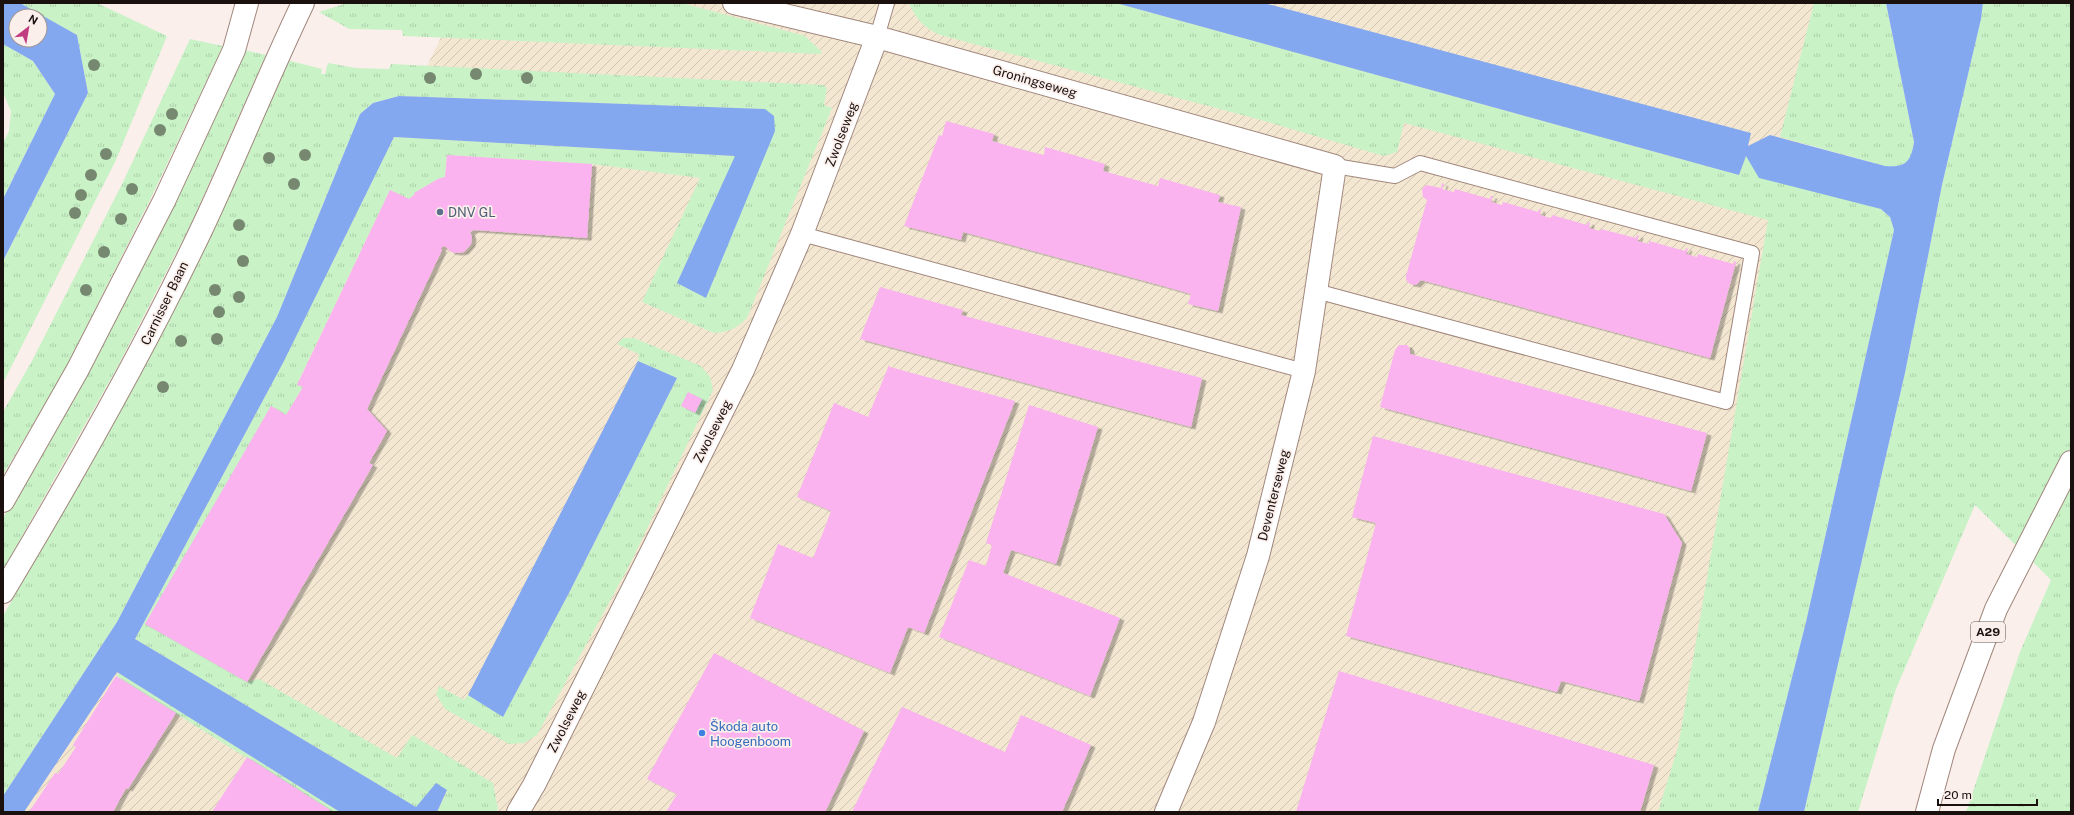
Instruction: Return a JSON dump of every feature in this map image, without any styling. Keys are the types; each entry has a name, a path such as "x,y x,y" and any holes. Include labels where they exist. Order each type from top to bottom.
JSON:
{"main road":[{"path":"3,501 78,369 164,201 234,50 247,3"},
{"name":"Carnisser Baan","path":"3,592 51,512 127,379 204,224 280,50 303,3"},
{"name":"Groningseweg","path":"734,3 877,37 1335,166"},
{"name":"Zwolseweg","path":"518,812 534,785 742,370 802,234 877,37"},
{"name":"Deventerseweg","path":"1166,812 1204,722 1258,556 1304,371 1335,166"},
{"name":"A29","path":"1927,812 1944,749 1996,609 2071,462"}],"lane":[{"path":"877,37 887,3"},
{"path":"1316,291 1726,402 1752,254 1420,163 1396,176 1335,166"},
{"path":"802,234 1304,371"}],"shaded area":[{"path":"454,3 1831,3 1670,812 12,812 242,441 452,15"}],"green space":[{"path":"17,3 97,3 167,36 116,160 3,383 3,261 88,93 77,35 48,20 48,8 26,8"},
{"path":"347,3 682,3 805,36 822,52 820,54 403,36 402,30 349,29 319,12"},
{"path":"909,3 1116,3 1739,175 1746,155 1881,209 1890,217 1894,230 1806,622 1758,812 1658,812 1678,747 1768,220 1404,123 1397,152 1384,156 1261,120 940,35 929,29 921,22"},
{"path":"1814,3 1886,3 1914,142 1909,159 1902,165 1885,166 1780,137"},
{"path":"1983,3 2071,3 2071,812 1966,812 2020,652 2051,580 1975,505 1896,689 1858,812 1804,812 1905,373 1942,185 1981,19"},
{"path":"190,39 223,46 150,200 62,375 3,475 3,412 33,359 123,182"},
{"path":"3,44 33,61 55,94 3,199 3,143 9,131 11,111 3,93"},
{"path":"244,50 266,55 191,224 118,366 3,570 3,518 94,358"},
{"path":"287,60 322,69 321,74 325,74 328,63 356,68 389,69 391,64 823,85 827,88 824,105 832,108 747,318 736,327 724,332 714,333 642,302 700,178 592,164 447,155 445,177 438,179 415,193 409,199 390,190 297,384 303,387 286,415 271,406 146,624 247,682 259,679 397,758 412,735 493,783 498,809 496,812 437,812 447,791 416,807 135,639 284,361 394,137 736,156 677,283 765,109 399,96 373,103 360,114 277,317 117,622 3,796 3,616 143,369 205,247 267,109"},
{"path":"623,338 634,338 701,366 710,377 713,390 631,562 537,735 524,743 509,744 445,709 436,694 439,686 464,700 468,695 503,716 570,591 677,378 638,361 639,354 617,344"},
{"path":"119,673 340,812 329,812 330,810 116,676"}],"water":[{"path":"3,3 20,3 29,8 8,8 8,47 3,44"},
{"path":"1116,3 1264,3 1751,133 1748,146 1770,135 1885,166 1898,166 1902,165 1909,159 1914,142 1886,3 1983,3 1981,19 1942,185 1905,373 1804,812 1758,812 1806,622 1894,230 1890,217 1881,209 1759,178 1746,156 1739,175"},
{"path":"48,19 77,35 88,93 3,261 3,199 55,94 33,61 10,48 48,48"},
{"path":"399,96 765,109 774,116 775,131 706,298 677,283 735,156 394,137 284,361 135,639 416,807 436,783 447,790 437,812 340,812 117,672 24,812 3,812 3,796 117,622 277,317 360,114 373,103"},
{"path":"638,361 677,378 570,591 503,717 468,695"}],"building":[{"path":"946,121 994,134 992,141 1016,148 1044,155 1045,147 1105,164 1103,171 1158,186 1160,178 1220,195 1218,202 1241,207 1218,311 1188,304 1191,294 1163,286 963,232 961,240 904,226 939,135 942,136"},
{"path":"447,155 592,164 587,238 474,230 470,232 472,237 471,244 464,252 451,252 445,246 441,248 442,250 367,409 387,431 369,463 373,465 247,682 145,624 271,406 286,415 303,387 297,385 390,190 409,199 415,194 414,193 438,179 445,177"},
{"path":"1442,183 1444,184 1442,189 1454,192 1455,189 1490,199 1491,196 1493,196 1491,202 1502,205 1503,202 1538,212 1539,209 1541,210 1540,215 1551,218 1552,215 1587,225 1588,222 1590,223 1589,228 1600,231 1601,229 1636,238 1637,235 1639,236 1637,241 1649,244 1649,241 1685,251 1686,248 1688,249 1686,254 1697,257 1698,254 1733,264 1734,261 1736,262 1710,358 1421,280 1416,285 1410,284 1406,280 1406,276 1427,200 1423,197 1422,189 1426,185 1441,188"},
{"path":"880,287 963,310 961,315 1202,378 1191,427 860,339"},
{"path":"1399,345 1407,345 1410,349 1410,354 1707,433 1691,491 1380,407 1395,350"},
{"path":"889,365 890,367 1015,401 924,633 908,627 890,673 750,618 778,544 813,558 822,535 831,511 797,497 834,403 868,417"},
{"path":"688,392 702,399 695,413 681,406"},
{"path":"1029,405 1098,427 1056,564 1011,550 1003,573 1120,618 1090,696 939,637 969,560 986,566 992,545 986,543"},
{"path":"1373,436 1664,514 1682,543 1639,701 1561,681 1557,692 1346,636 1376,523 1352,517"},
{"path":"714,653 864,731 825,812 666,812 677,794 647,779"},
{"path":"1339,671 1654,765 1640,812 1296,812"},
{"path":"116,676 176,713 128,789 126,788 113,812 29,812 55,773 58,774 76,747 73,745"},
{"path":"902,707 1005,752 1021,715 1091,745 1062,812 852,812"},
{"path":"247,757 330,810 329,812 212,812"}],"place":[{"name":"DNV GL","path":"440,212"},
{"name":"Škoda auto Hoogenboom","path":"702,733"}]}
